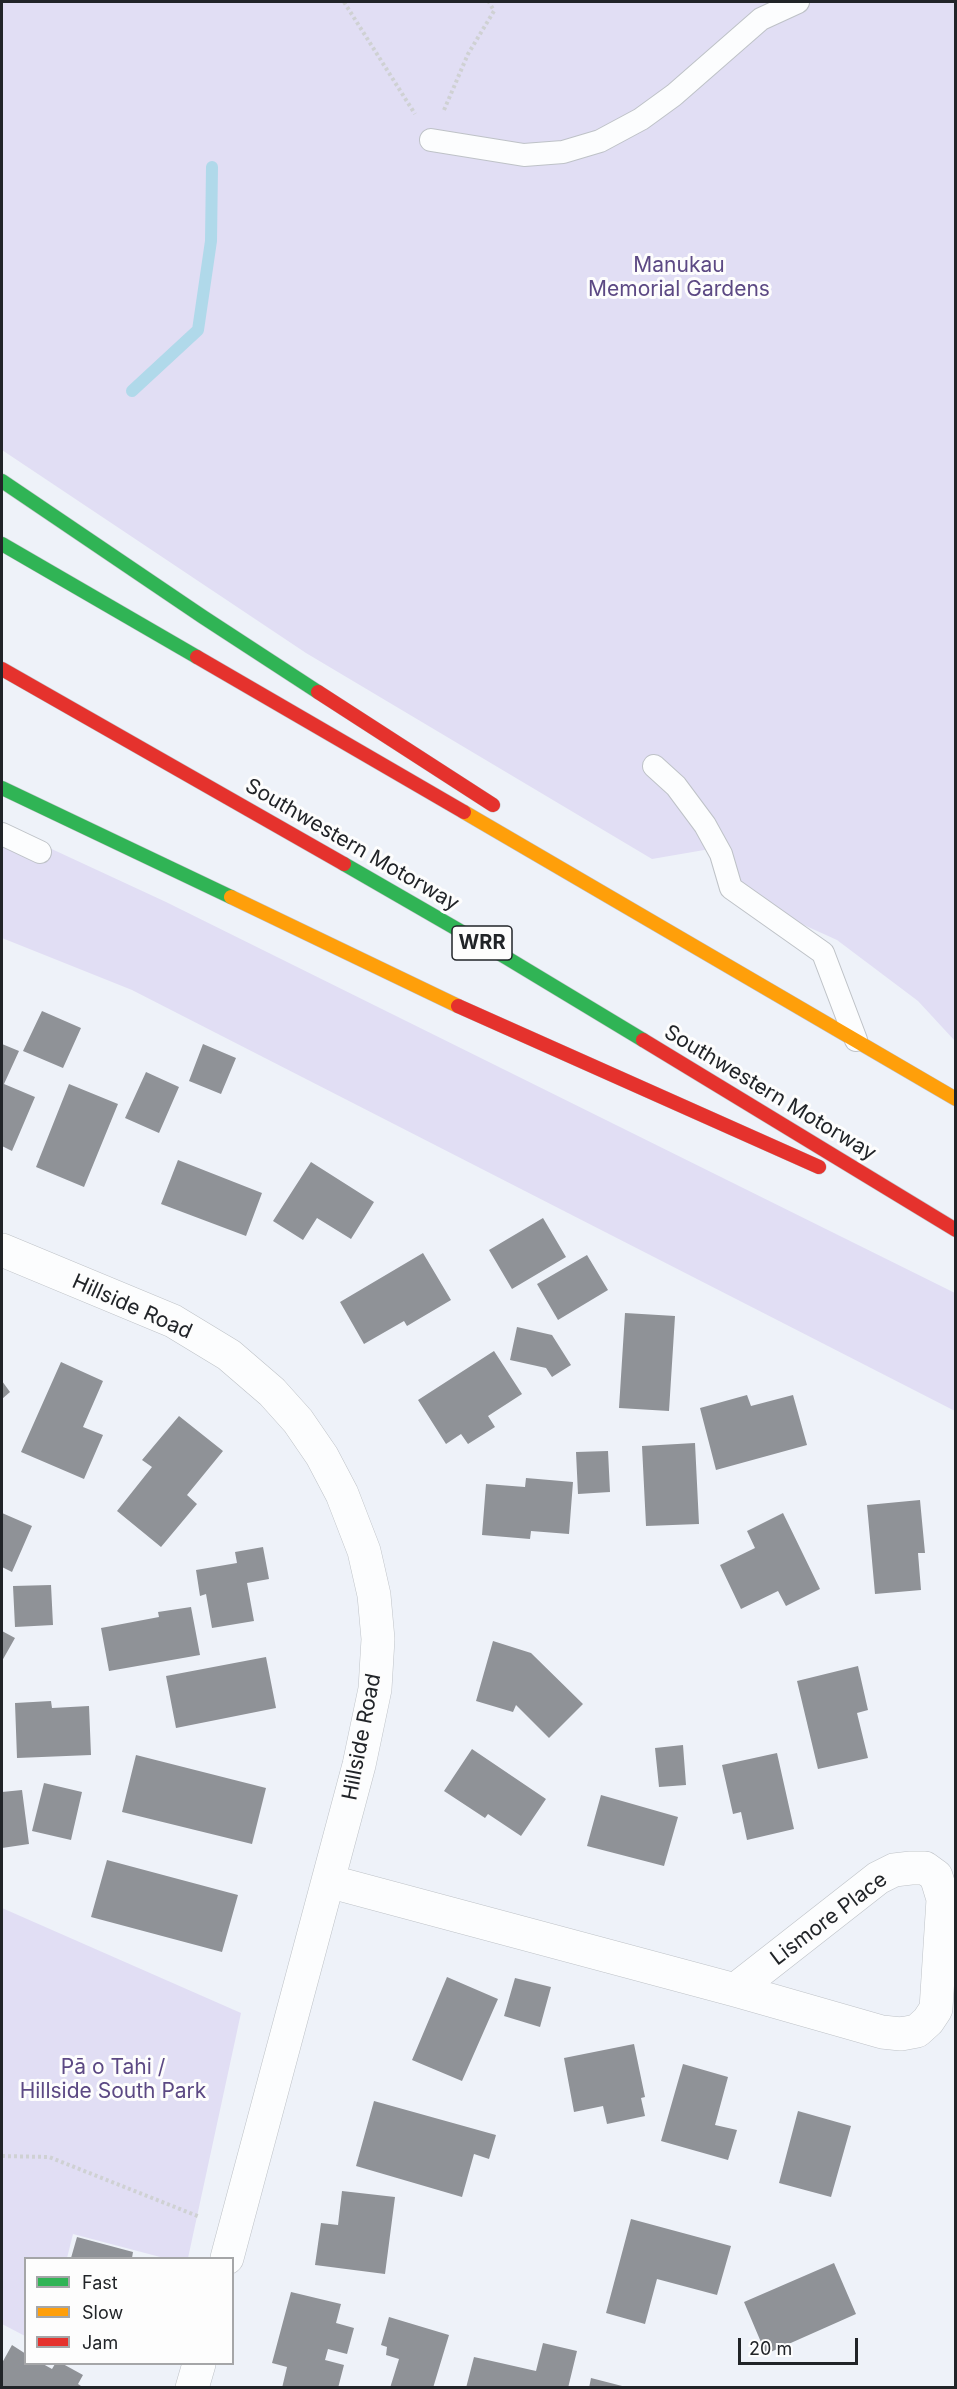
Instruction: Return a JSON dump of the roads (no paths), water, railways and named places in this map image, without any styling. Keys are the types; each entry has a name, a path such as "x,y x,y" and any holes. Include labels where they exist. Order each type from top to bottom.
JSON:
{"highway":[{"path":"2,481 203,617 504,812"},
{"path":"2,544 956,1099"},
{"name":"Southwestern Motorway","path":"2,669 507,957 956,1230"},
{"path":"2,788 511,1031 941,1222"},
{"path":"615,884 856,1040"}],"street":[{"name":"Hillside Road","path":"2,1250 173,1321 229,1355 272,1392 298,1421 322,1456 337,1485 364,1551 374,1595 378,1639 375,1689 359,1765 231,2245"},
{"name":"Lismore Place","path":"328,1881 735,1990 882,2032 902,2034 917,2031 936,2009 943,1899 936,1876 925,1868 910,1868 894,1870 878,1878 735,1990"},
{"path":"192,2388 199,2365"}],"lane":[{"path":"431,140 524,154 563,152 600,141 674,95 761,19 798,2"},
{"path":"654,766 676,786 705,825 721,854 731,888 822,953 856,1040"},
{"path":"2,834 40,852"}],"waterway":[{"path":"132,391 198,330 211,241 212,167"}],"park label":[{"name":"Manukau Memorial Gardens","path":"679,278"},
{"name":"Pā o Tahi / Hillside South Park","path":"113,2080"}]}
